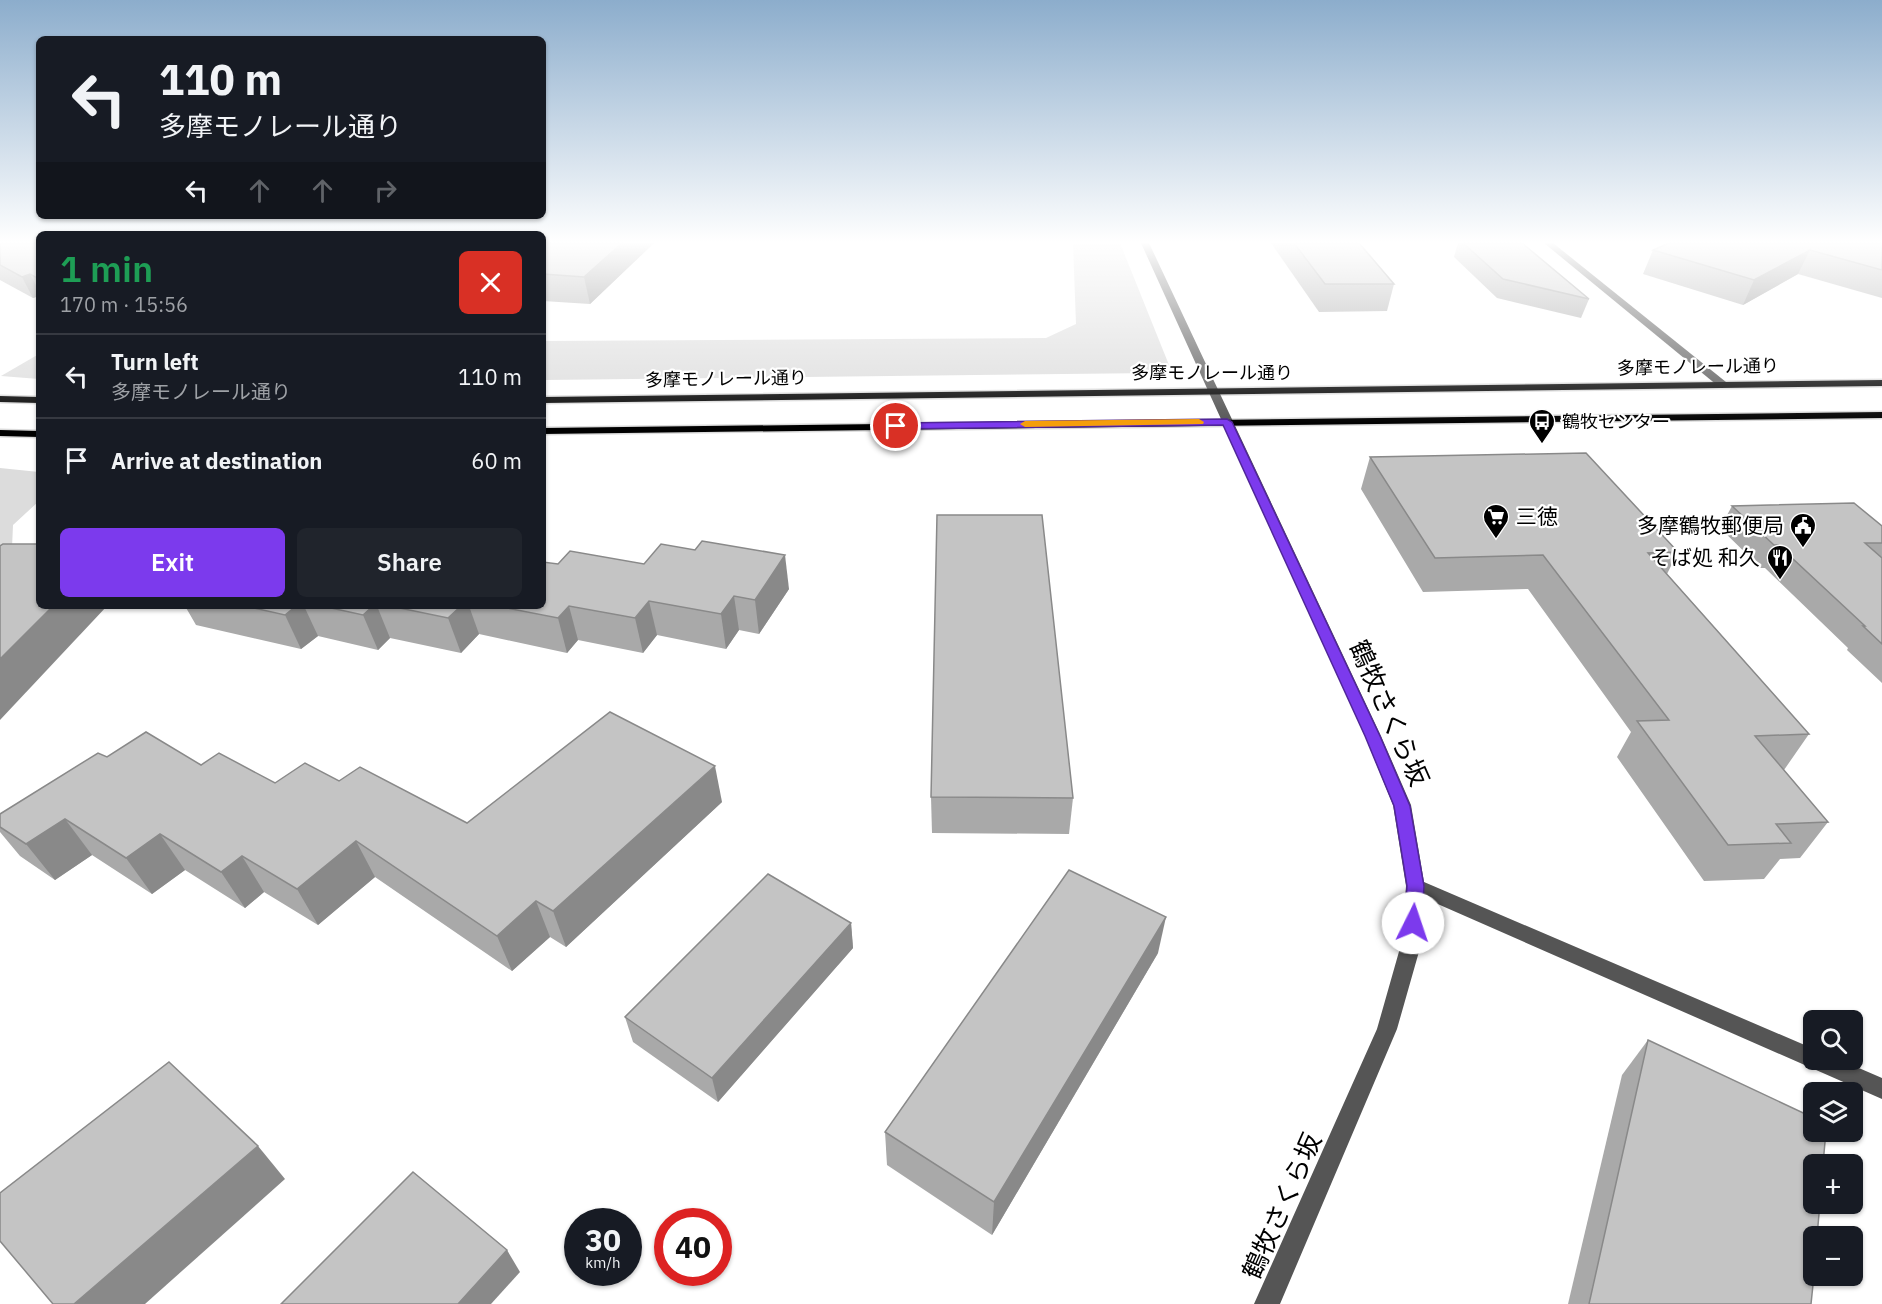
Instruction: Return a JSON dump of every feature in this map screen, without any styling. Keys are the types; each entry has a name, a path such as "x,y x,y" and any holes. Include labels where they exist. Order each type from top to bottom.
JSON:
{"main road":[{"name":"多摩モノレール通り","path":"546,400 1882,383"},
{"path":"0,399 36,400"},
{"path":"546,431 1882,415"},
{"path":"0,434 36,434"}],"street":[{"name":"鶴牧さくら坂","path":"1173,304 1373,736 1402,806 1415,886 1412,941 1388,1029 1267,1304"},
{"path":"1623,304 1722,384"},
{"path":"1415,886 1803,1054"},
{"path":"1839,1070 1882,1089"}],"shaded area":[{"path":"1075,304 1144,304 1169,365 1155,373 546,380 546,341 1046,338 1076,324"},
{"path":"36,356 36,379 1,376"},
{"path":"0,468 36,472 36,504 13,525 12,548 0,577"}],"building":[{"path":"1586,453 1678,552 1648,553 1809,734 1755,736 1828,822 1776,824 1791,843 1728,845 1637,721 1669,720 1543,555 1435,558 1370,457"},
{"path":"1854,503 1882,526 1882,543 1865,543 1882,558 1882,644 1778,545 1774,545 1732,506"},
{"path":"937,515 1042,515 1073,798 931,797"},
{"path":"702,541 785,555 755,600 734,596 721,614 649,601 635,618 569,606 558,618 512,609 546,609 546,562 558,564 570,551 644,564 661,544 695,550"},
{"path":"3,544 36,544 36,609 50,609 0,659 0,546"},
{"path":"258,609 292,609 285,615"},
{"path":"336,609 370,609 363,615"},
{"path":"404,609 458,609 448,618"},
{"path":"610,712 715,766 553,911 536,901 497,936 356,841 297,889 242,856 221,872 160,834 126,858 65,819 26,844 0,827 0,814 98,753 107,757 146,732 201,765 219,753 275,783 305,763 339,781 360,767 467,823"},
{"path":"1069,870 1166,917 994,1202 885,1132"},
{"path":"768,874 851,923 712,1078 625,1017"},
{"path":"1648,1040 1803,1113 1803,1142 1825,1142 1824,1154 1803,1154 1803,1214 1819,1214 1818,1226 1803,1226 1803,1286 1813,1286 1811,1304 1589,1304"},
{"path":"169,1062 258,1146 74,1304 53,1304 0,1241 0,1193"},
{"path":"413,1172 507,1250 458,1304 281,1304"}],"slow traffic":[{"path":"1025,424 1199,422"}],"place":[{"name":"鶴牧センター","path":"1542,445"},
{"name":"三徳","path":"1496,540"},
{"name":"多摩鶴牧郵便局","path":"1803,549"},
{"name":"そば処 和久","path":"1780,581"}],"route":[{"path":"896,426 1227,422 1373,736 1402,806 1415,886 1413,923"}]}
